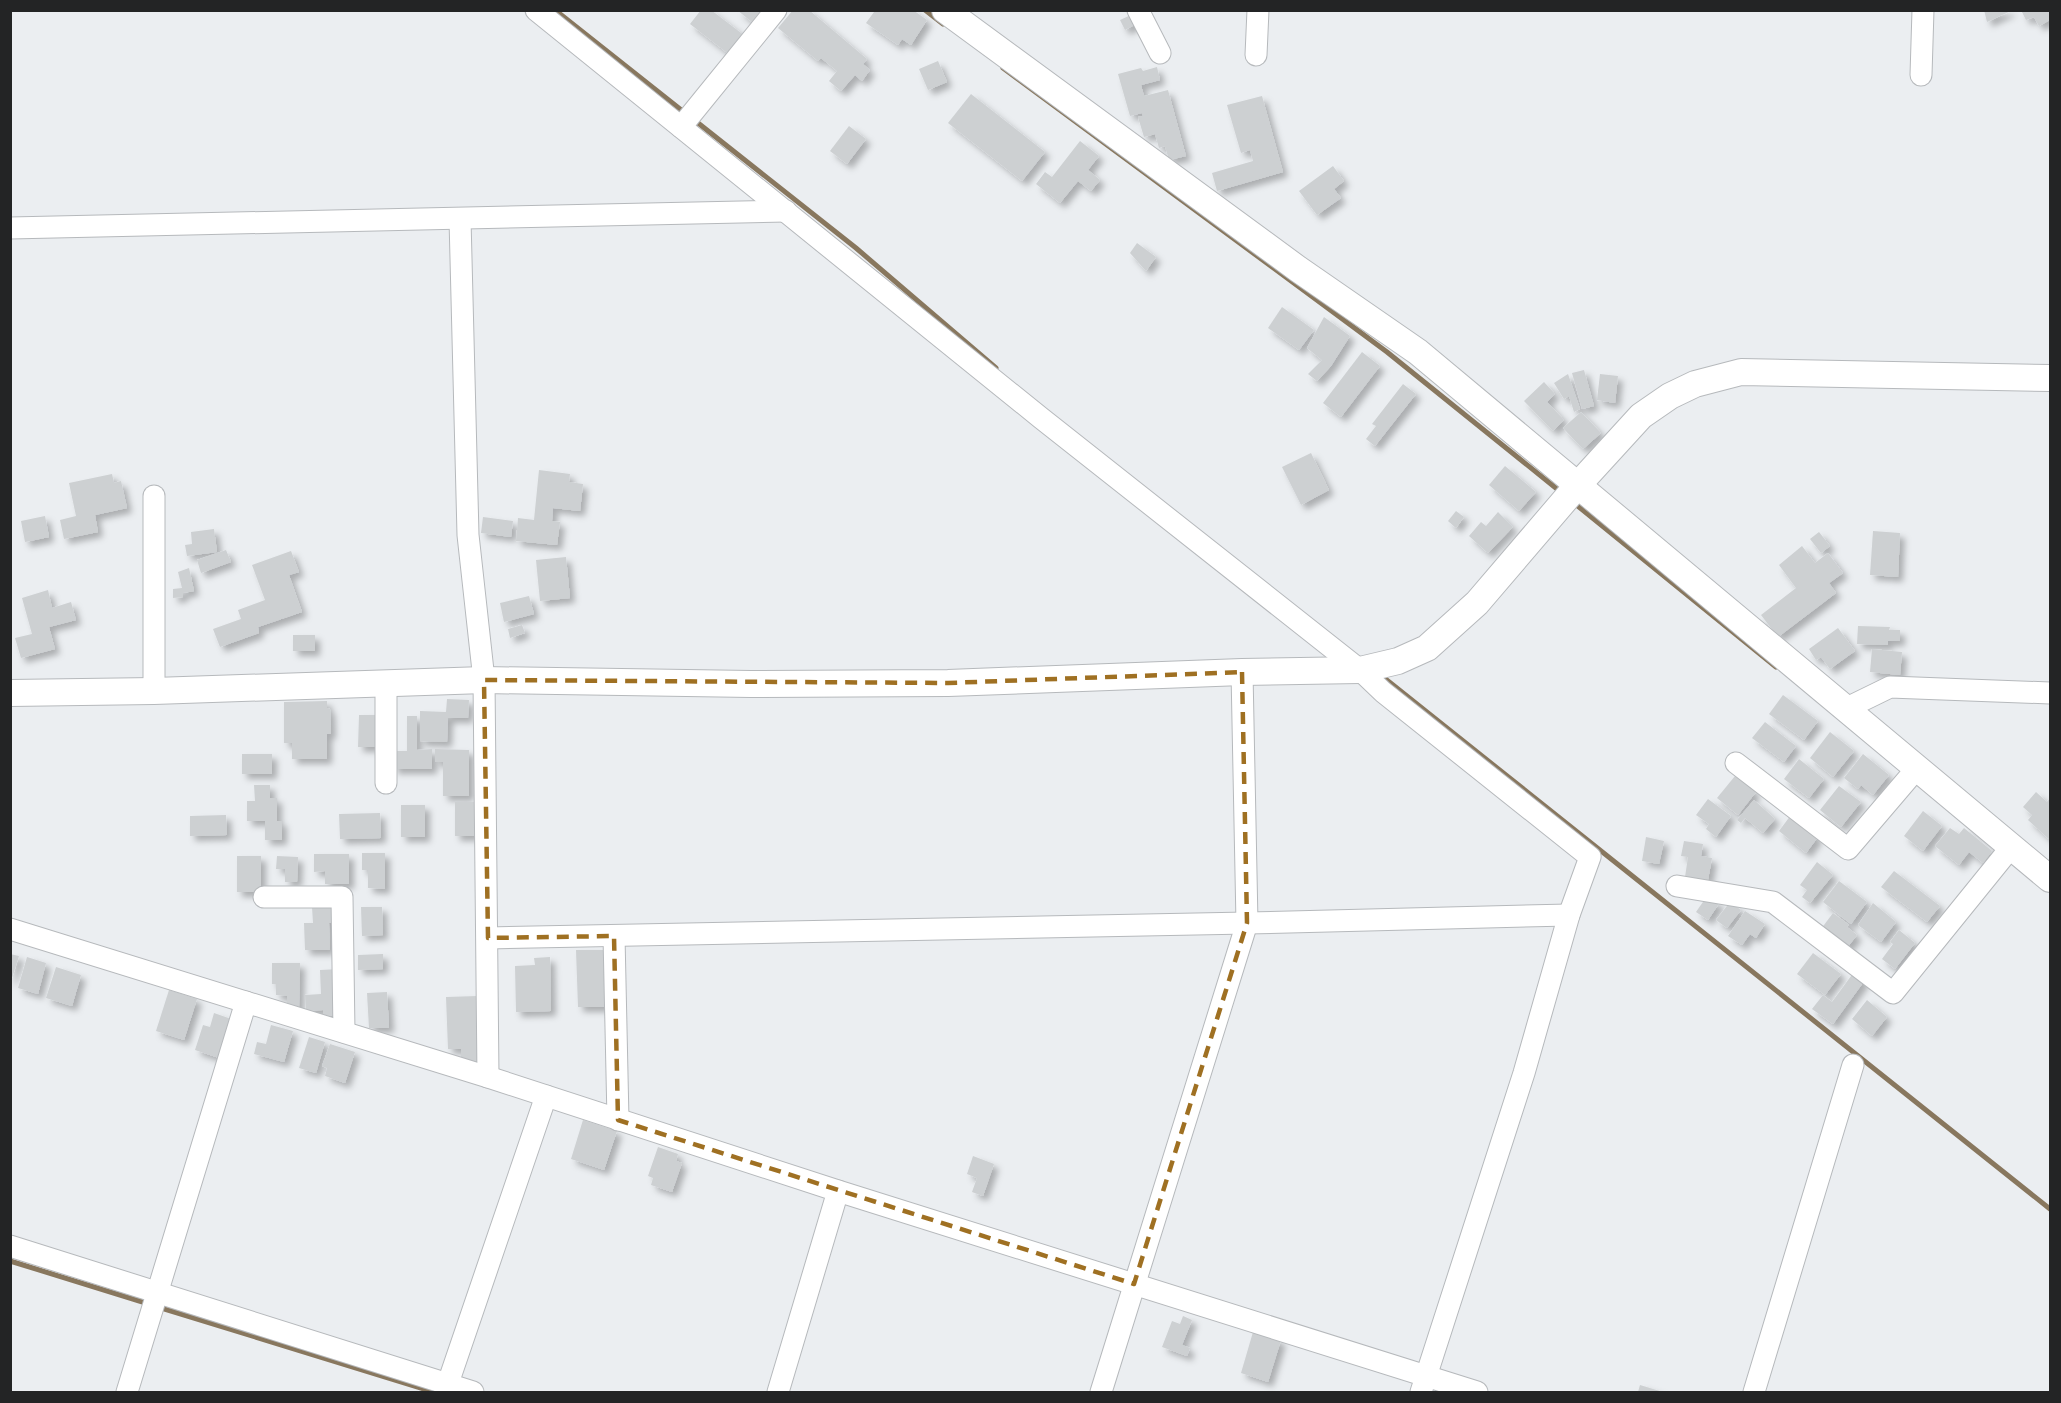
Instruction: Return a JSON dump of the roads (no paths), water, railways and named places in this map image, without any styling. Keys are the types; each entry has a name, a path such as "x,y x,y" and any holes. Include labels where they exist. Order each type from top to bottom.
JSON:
{"street":[{"path":"536,10 1590,857 1569,915 1524,1073 1423,1385"},
{"path":"681,127 776,10"},
{"path":"945,10 1269,248 1418,352 2050,879"},
{"path":"1138,10 1160,53"},
{"path":"1256,55 1258,10"},
{"path":"1921,75 1923,10"},
{"path":"10,228 786,211"},
{"path":"460,219 468,535 484,680 488,1077"},
{"path":"10,693 154,691 484,680 751,684 948,683 1360,670 1398,661 1427,648 1477,603 1577,486 1641,416 1670,396 1695,384 1741,372 2050,378"},
{"path":"154,496 154,691"},
{"path":"1101,1392 1247,923 1242,672"},
{"path":"386,683 386,783"},
{"path":"1847,708 1890,687 2050,693"},
{"path":"1737,763 1848,849 1918,768"},
{"path":"1677,886 1773,902 1893,993 2012,846"},
{"path":"264,897 342,897 344,1032"},
{"path":"488,938 1569,915"},
{"path":"10,929 488,1077 1134,1284 1423,1385 1477,1392"},
{"path":"614,936 618,1120"},
{"path":"127,1392 246,1002"},
{"path":"1754,1392 1853,1065"},
{"path":"446,1388 546,1096"},
{"path":"778,1392 838,1191"},
{"path":"10,1246 446,1388 473,1392"}],"waterway":[{"path":"555,10 685,113"},
{"path":"925,10 943,24"},
{"path":"1003,68 1387,352 1562,493"},
{"path":"693,119 856,248 996,368"},
{"path":"1574,503 1776,667"},
{"path":"1378,673 2050,1209"},
{"path":"10,1261 149,1304"},
{"path":"158,1307 434,1392"}]}
